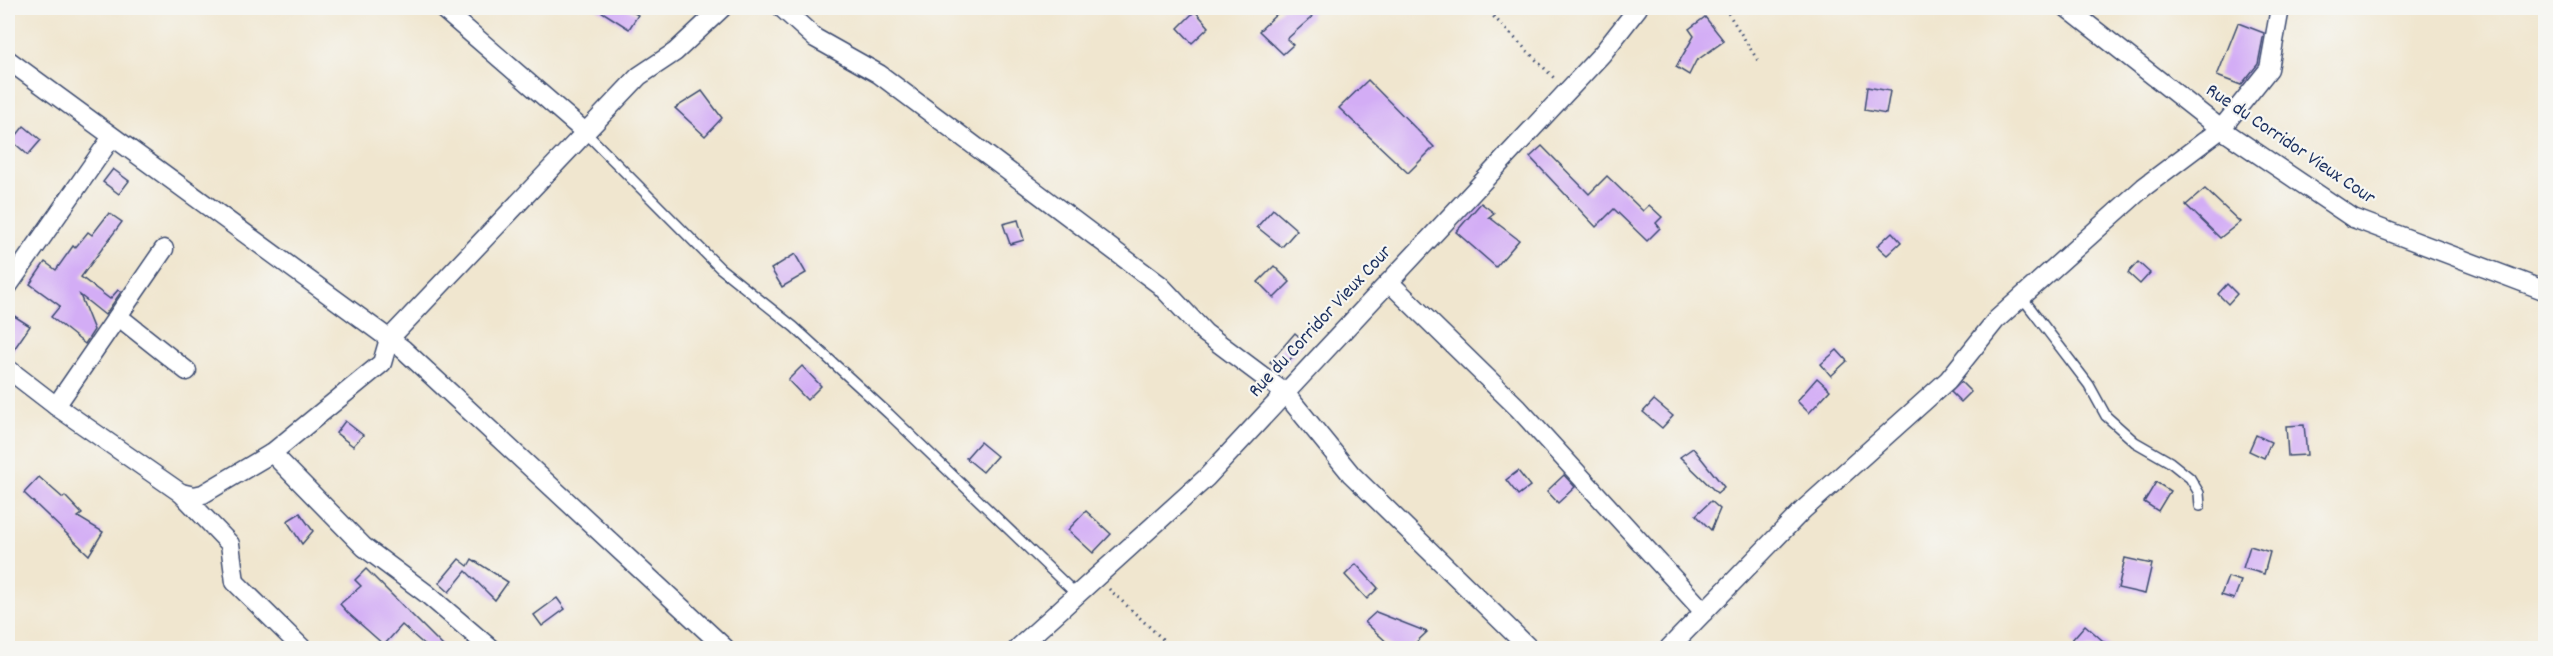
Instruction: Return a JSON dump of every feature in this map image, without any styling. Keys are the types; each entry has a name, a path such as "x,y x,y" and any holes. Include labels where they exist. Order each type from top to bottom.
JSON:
{"street":[{"path":"442,8 585,132"},
{"path":"181,493 194,496 203,494 272,453 382,363 389,339 639,75 675,52 722,8"},
{"path":"782,8 815,38 879,75 1160,285 1205,333 1285,393 1352,474 1529,648"},
{"name":"Rue du Corridor Vieux Cour","path":"1018,648 1206,478 1602,54 1638,8"},
{"name":"Rue du Corridor Vieux Cour","path":"2067,8 2221,129 2353,218 2546,291"},
{"path":"1669,648 1803,510 1948,380 1995,320 2144,187 2221,129 2269,69 2280,8"},
{"path":"9,65 112,137 403,349 724,648"},
{"path":"8,286 112,137"},
{"path":"56,406 164,249"},
{"path":"1389,282 1518,408 1704,612"},
{"path":"119,317 187,371"},
{"path":"8,369 56,406 181,493 230,544 235,582 302,648"},
{"path":"272,453 364,547 427,594 490,648"}],"lane":[{"path":"585,132 720,268 794,327 889,414 1077,595"},
{"path":"2021,296 2089,385 2106,416 2135,442 2170,462 2190,478 2199,493 2200,506"}],"path":[{"path":"1485,8 1567,91"},
{"path":"1725,8 1760,64"},
{"path":"1097,577 1172,648"}],"building":[{"path":"596,8 626,8 638,15 629,29"},
{"path":"1283,8 1317,8 1310,15 1312,17 1287,39 1293,45 1283,54 1259,31"},
{"path":"1195,11 1209,27 1192,43 1178,28"},
{"path":"1705,17 1724,41 1696,61 1689,75 1676,67 1694,36 1689,29"},
{"path":"2238,23 2264,33 2258,64 2241,85 2217,76"},
{"path":"1368,80 1434,147 1408,173 1339,108"},
{"path":"1867,87 1890,91 1886,114 1864,110"},
{"path":"702,91 722,118 705,136 675,108"},
{"path":"24,126 41,140 28,155 12,141"},
{"path":"1542,146 1589,194 1607,176 1643,211 1649,205 1662,217 1656,223 1660,228 1647,241 1614,209 1596,227 1530,157"},
{"path":"113,169 129,181 119,194 103,182"},
{"path":"2205,189 2240,222 2220,238 2186,205"},
{"path":"1481,203 1494,213 1489,217 1519,240 1496,267 1456,232"},
{"path":"1273,209 1297,230 1282,247 1257,227"},
{"path":"109,213 122,222 81,277 110,299 118,290 121,292 105,315 80,295 94,330 85,344 51,317 60,306 30,284 45,262 56,270 73,246 75,248 88,232 92,235"},
{"path":"1018,220 1024,240 1010,244 1003,224"},
{"path":"1892,232 1901,242 1887,255 1877,246"},
{"path":"795,254 806,273 782,287 771,269"},
{"path":"2138,262 2150,273 2140,284 2128,273"},
{"path":"1274,266 1290,282 1274,298 1258,282"},
{"path":"2227,284 2237,294 2228,304 2218,294"},
{"path":"8,312 30,326 8,358"},
{"path":"1295,333 1305,342 1280,371 1270,362"},
{"path":"1837,350 1847,361 1831,376 1821,364"},
{"path":"802,366 821,386 807,400 788,380"},
{"path":"1817,378 1830,390 1809,413 1797,401"},
{"path":"1961,382 1971,392 1961,402 1951,392"},
{"path":"1654,400 1673,416 1662,428 1643,412"},
{"path":"345,421 363,435 353,446 336,433"},
{"path":"2304,425 2307,455 2288,456 2286,426"},
{"path":"2256,435 2271,442 2264,458 2249,451"},
{"path":"980,442 997,456 983,472 966,458"},
{"path":"1693,448 1724,487 1717,493 1680,457"},
{"path":"1518,471 1530,486 1518,495 1506,480"},
{"path":"1564,475 1575,487 1558,503 1547,491"},
{"path":"39,477 63,498 65,496 82,514 78,517 103,532 89,555 24,493"},
{"path":"2156,482 2170,491 2158,511 2144,502"},
{"path":"1711,501 1720,509 1711,530 1696,515"},
{"path":"1086,511 1111,534 1093,553 1068,530"},
{"path":"300,513 313,531 302,544 287,521"},
{"path":"2250,546 2270,552 2264,574 2243,568"},
{"path":"2125,558 2152,564 2145,594 2118,588"},
{"path":"459,559 468,566 472,559 508,582 495,600 466,571 449,592 439,583"},
{"path":"1356,564 1378,588 1367,599 1345,575"},
{"path":"366,569 443,648 428,648 402,625 384,645 348,613 340,604 361,586 355,580"},
{"path":"2228,577 2241,581 2234,599 2221,595"},
{"path":"557,598 565,609 542,626 534,615"},
{"path":"1376,612 1427,632 1410,648 1393,648 1365,622"},
{"path":"2085,625 2111,648 2079,648 2071,641"}]}
